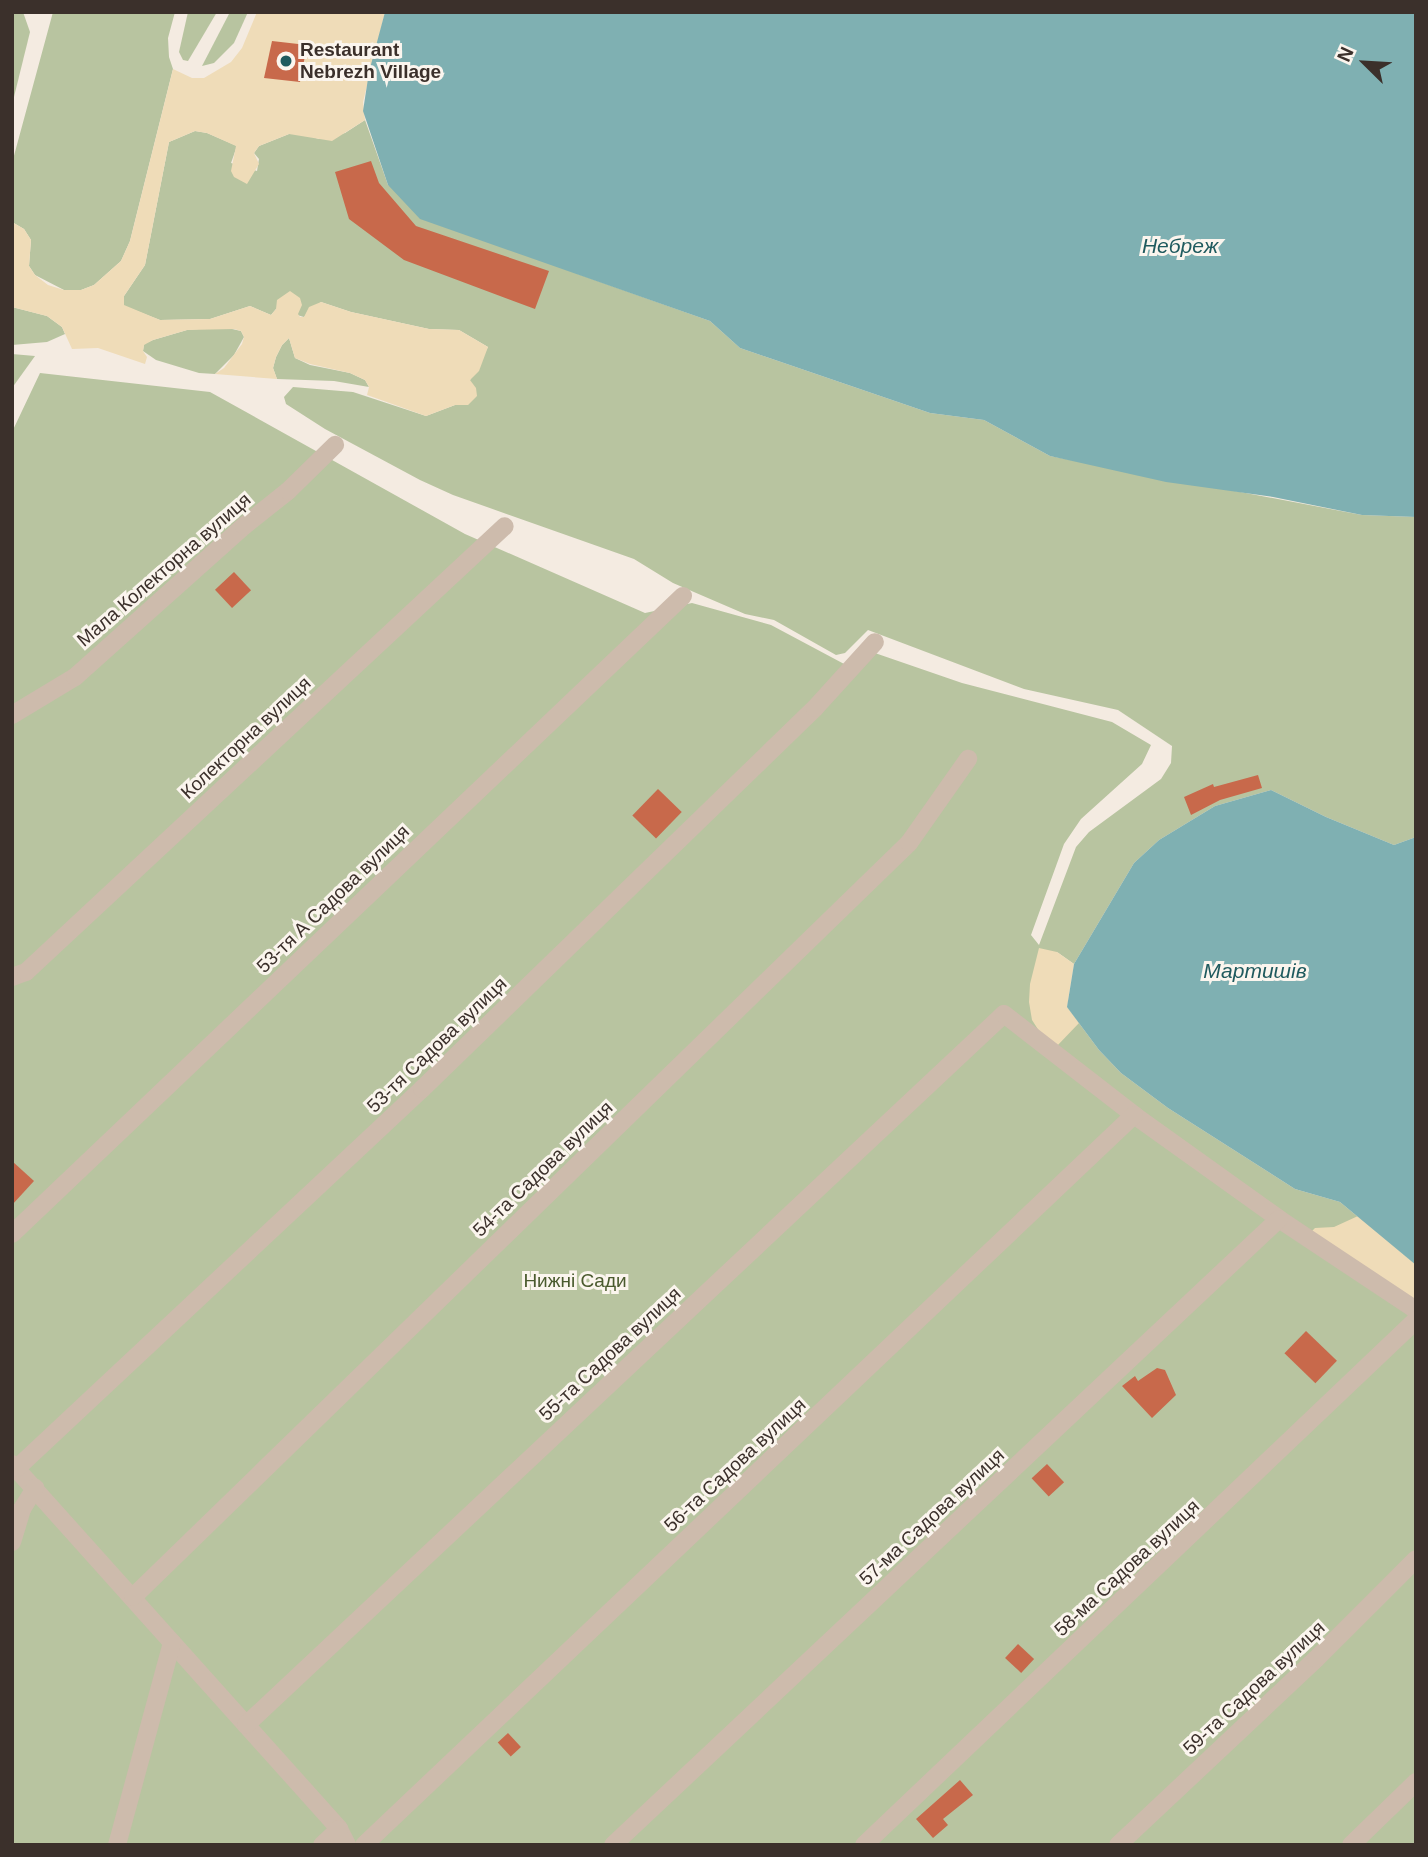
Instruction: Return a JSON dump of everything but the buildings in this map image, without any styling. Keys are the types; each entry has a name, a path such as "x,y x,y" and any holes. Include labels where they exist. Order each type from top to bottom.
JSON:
{"street":[{"name":"Мала Колекторна вулиця","path":"12,715 75,677 244,526 288,491 335,445"},
{"name":"Колекторна вулиця","path":"12,978 36,962 505,526"},
{"name":"53-тя А Садова вулиця","path":"12,1234 683,596"},
{"name":"53-тя Садова вулиця","path":"14,1466 432,1080 815,708 875,642"},
{"name":"54-та Садова вулиця","path":"133,1597 909,843 968,759"},
{"name":"55-та Садова вулиця","path":"246,1725 1004,1014 1134,1115"},
{"path":"1134,1115 1279,1219 1416,1310"},
{"name":"56-та Садова вулиця","path":"364,1845 1134,1115"},
{"name":"57-ма Садова вулиця","path":"613,1845 1279,1219"},
{"name":"58-ма Садова вулиця","path":"864,1845 1416,1320"},
{"path":"14,1466 133,1597 343,1837 322,1845"},
{"path":"12,1542 22,1509 35,1488"},
{"name":"59-та Садова вулиця","path":"1118,1845 1316,1659 1416,1559"},
{"path":"117,1845 172,1642"},
{"path":"1351,1845 1416,1782"}],"green space":[{"path":"12,12 23,12 30,32 12,105"},
{"path":"53,12 175,12 168,38 173,69 130,241 121,261 94,285 81,290 64,290 35,275 29,266 31,240 24,229 12,222 12,163"},
{"path":"188,12 217,12 188,61 183,60 179,52"},
{"path":"230,12 248,12 234,43 214,63 202,66"},
{"name":"Нижні Сади","path":"365,120 388,185 578,274 710,321 740,348 930,413 984,420 1050,456 1362,515 1416,517 1416,837 1394,845 1326,817 1271,790 1215,806 1159,840 1134,863 1074,964 1057,952 1069,982 1067,1007 1099,1050 1121,1073 1168,1108 1295,1189 1340,1202 1416,1265 1416,1845 12,1845 12,432 40,373 210,392 465,534 645,613 692,603 771,625 846,665 872,652 962,683 1112,722 1151,745 1142,764 1081,819 1064,844 1031,935 1039,945 1076,847 1089,832 1161,779 1171,763 1172,746 1118,710 1024,689 868,630 845,653 836,655 774,620 745,614 673,583 634,559 453,495 420,480 325,429 286,404 284,397 293,387 353,392 426,416 455,405 468,405 470,380 488,347 459,330 429,329 351,312 321,302 304,317 276,309 271,315 250,306 210,319 160,320 124,306 124,296 145,265 169,142 195,131 207,133 237,146 231,163 257,171 259,159 254,153 259,146 289,134 303,134 319,139 345,133"},
{"path":"12,307 47,316 62,327 65,334 47,342 12,345"},
{"path":"223,327 241,331 244,337 234,355 215,374 199,373 156,360 143,351 144,344 153,340 187,330"},
{"path":"289,338 295,358 310,365 350,373 365,380 369,387 334,381 277,379 273,368 276,357"},
{"path":"12,354 35,356 12,388"}],"sand":[{"path":"257,12 385,12 363,102 365,120 332,141 289,134 259,146 254,153 259,164 247,184 234,177 231,171 236,146 207,133 195,131 169,142 145,265 124,296 124,305 160,320 210,319 250,306 271,315 276,309 277,300 290,291 300,298 300,317 304,317 309,307 321,302 351,312 429,329 459,330 488,347 479,371 470,380 476,388 477,396 468,405 455,405 426,416 367,395 369,387 365,380 350,373 295,358 289,338 276,357 273,368 277,379 215,374 224,368 242,344 244,337 241,331 234,329 187,330 153,340 144,345 143,351 147,357 145,364 98,348 72,349 62,327 47,316 12,307 12,222 24,229 31,240 29,266 35,275 48,285 64,290 81,290 94,285 121,261 130,241 173,69 192,78 204,78 231,62 242,48"},
{"path":"1039,948 1057,952 1074,964 1067,1007 1079,1023 1056,1047 1041,1034 1032,1020 1030,984"},
{"path":"1358,1216 1416,1265 1416,1308 1308,1235 1315,1228 1334,1227"}],"water":[{"name":"Небреж","path":"385,12 1416,12 1416,517 1362,515 1273,497 1166,482 1050,456 984,420 930,413 740,348 710,321 420,219 388,185 363,111 369,72"},
{"name":"Мартишів","path":"1271,790 1326,817 1394,845 1416,837 1416,1265 1340,1202 1295,1189 1168,1108 1121,1073 1099,1050 1067,1007 1074,964 1134,863 1159,840 1215,806"}],"place":[{"name":"Restaurant Nebrezh Village","path":"286,61"}]}
